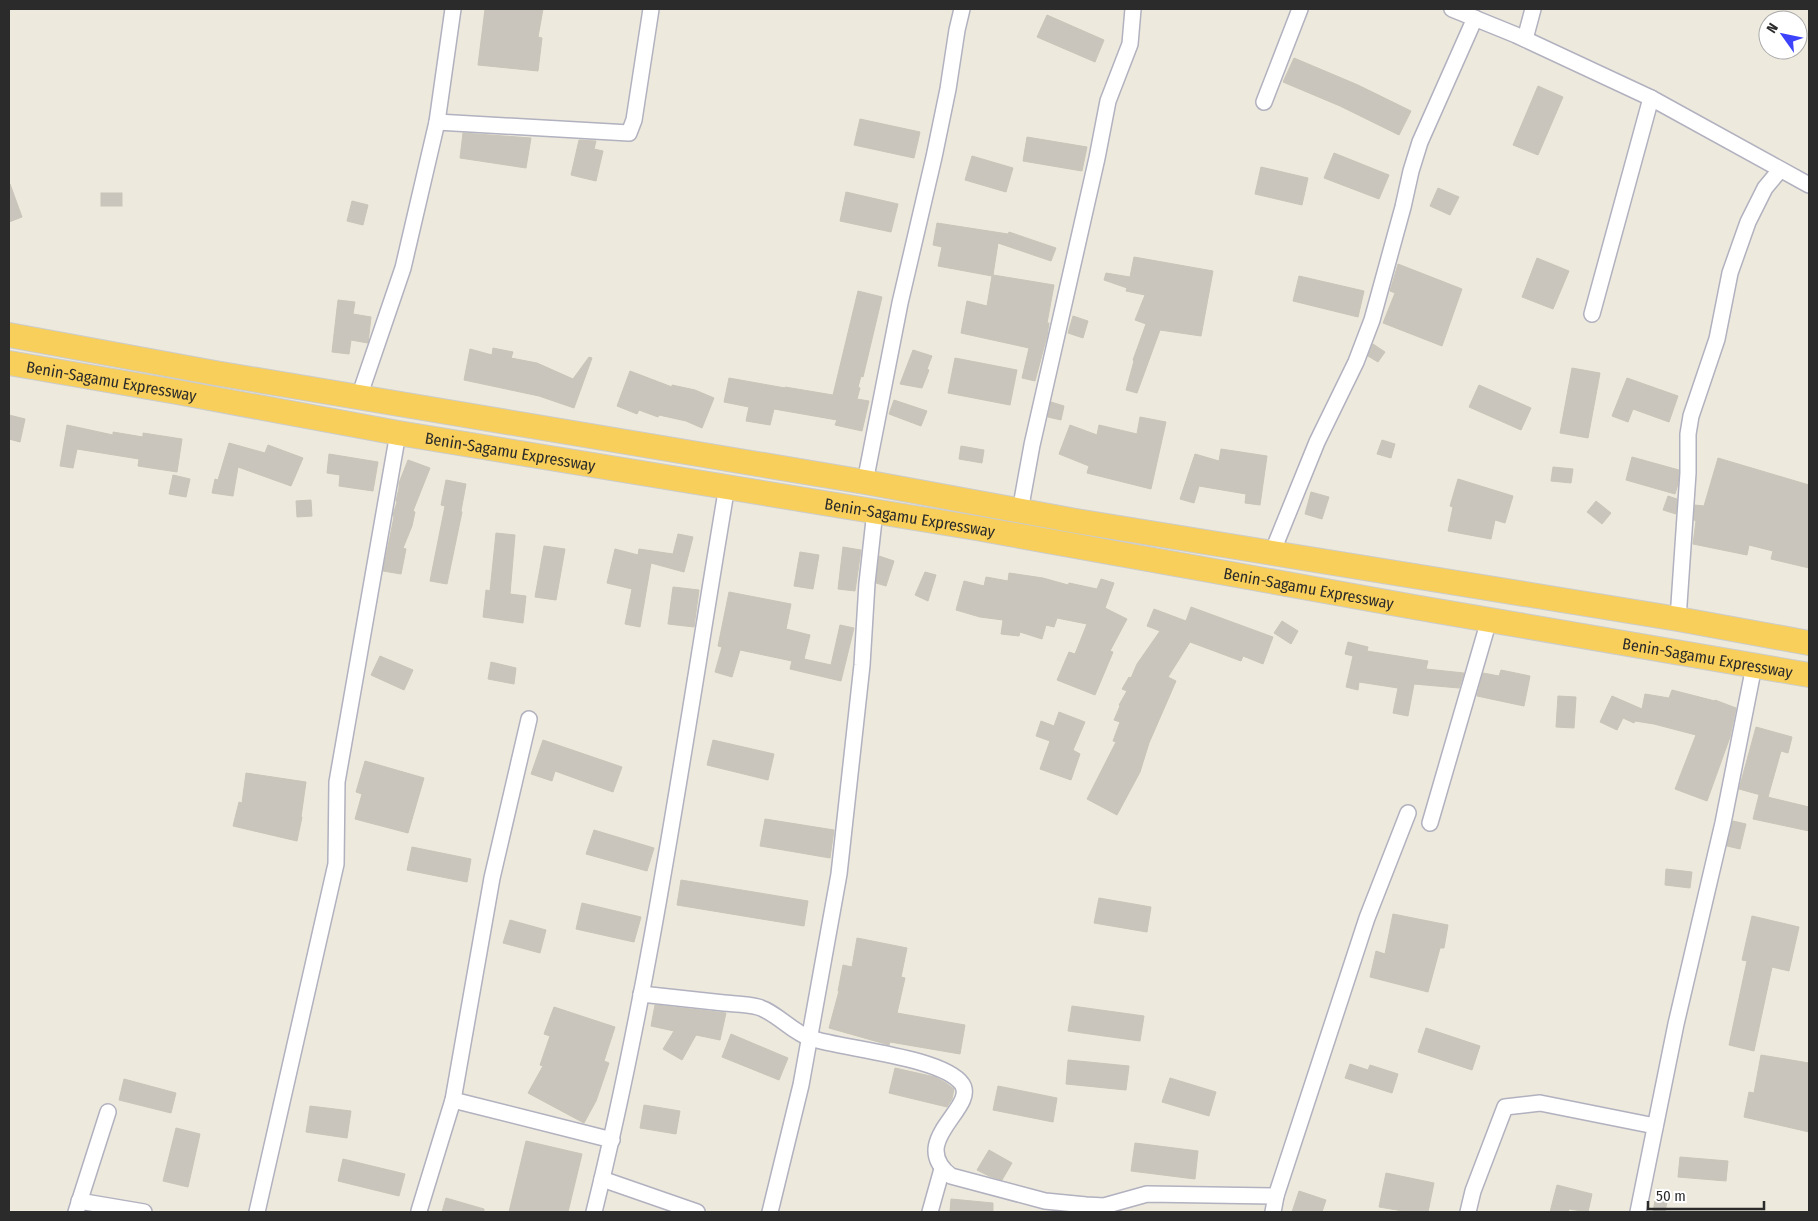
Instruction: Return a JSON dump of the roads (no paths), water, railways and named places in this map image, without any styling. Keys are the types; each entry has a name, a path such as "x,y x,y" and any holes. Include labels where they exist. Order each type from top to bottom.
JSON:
{"highway":[{"path":"9,335 359,397 1272,553 1678,619 1809,643"},
{"name":"Benin-Sagamu Expressway","path":"9,363 398,433 875,511 1809,675"}],"street":[{"path":"359,397 403,268 437,122 453,9"},
{"path":"437,122 629,132 634,120 651,9"},
{"path":"865,482 900,303 948,89 962,9"},
{"path":"1020,510 1032,445 1097,158 1108,101 1130,44 1133,9"},
{"path":"1264,102 1300,9"},
{"path":"1452,9 1525,39 1651,98 1809,185"},
{"path":"1525,39 1534,9"},
{"path":"1272,553 1317,442 1359,354 1372,320 1420,142 1475,18"},
{"path":"1592,314 1651,98"},
{"path":"1678,619 1688,483 1688,434 1691,416 1717,339 1730,273 1748,222 1765,188 1780,170"},
{"path":"257,1212 336,864 336,782 398,433"},
{"path":"594,1212 612,1140 641,994 689,720 727,486"},
{"path":"770,1212 801,1085 839,874 862,665 866,583 875,511"},
{"path":"1430,823 1489,620"},
{"path":"1638,1212 1676,1024 1723,823 1754,666"},
{"path":"419,1211 452,1100 492,878 529,719"},
{"path":"1273,1212 1276,1196 1367,918 1408,813"},
{"path":"641,994 759,1007 809,1038 910,1060 937,1068 952,1076 962,1084 964,1093 937,1145 935,1158 942,1169 952,1176 1045,1201 1086,1205 1104,1206 1147,1194 1276,1196"},
{"path":"452,1100 612,1140"},
{"path":"1468,1212 1473,1192 1505,1107 1540,1104 1655,1126"},
{"path":"108,1112 77,1207 144,1212"},
{"path":"930,1212 942,1169"},
{"path":"602,1179 697,1212"}]}
